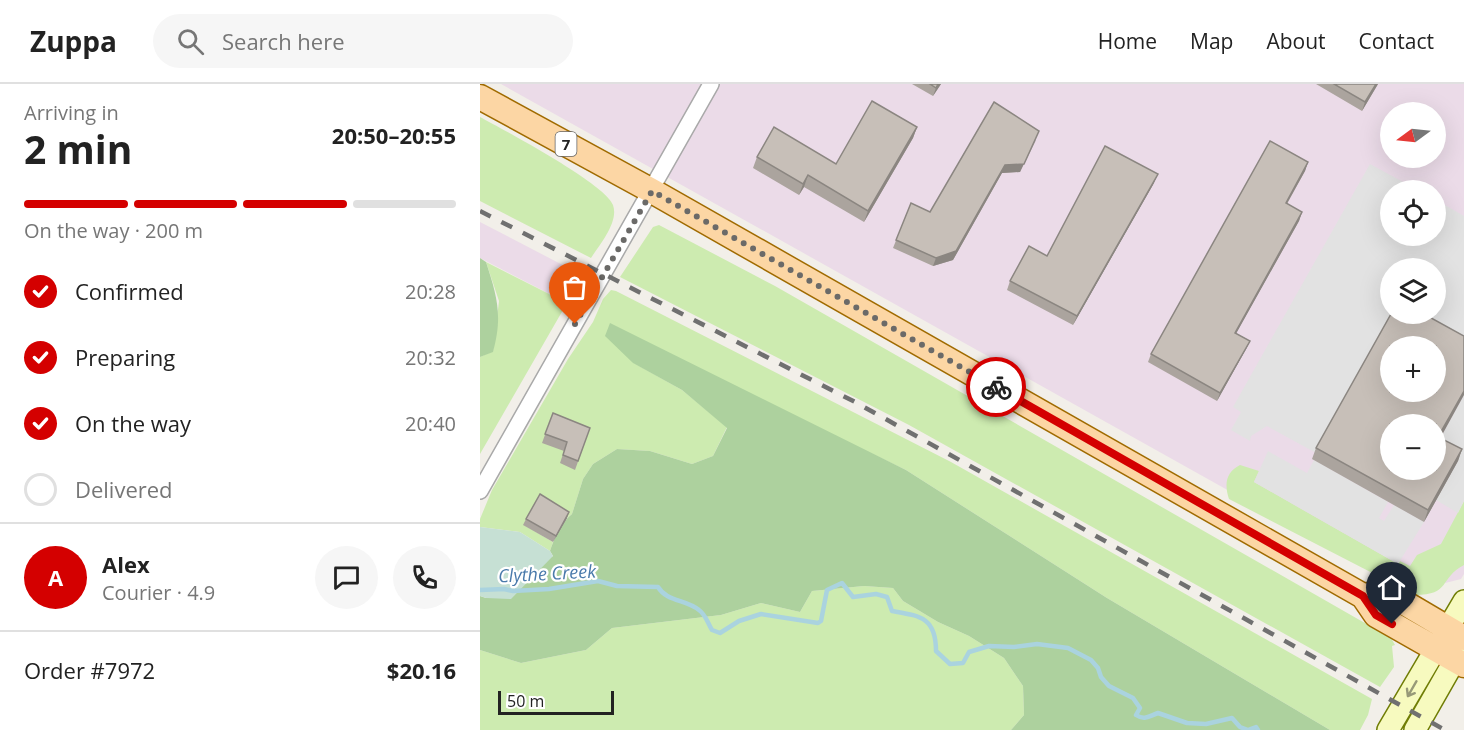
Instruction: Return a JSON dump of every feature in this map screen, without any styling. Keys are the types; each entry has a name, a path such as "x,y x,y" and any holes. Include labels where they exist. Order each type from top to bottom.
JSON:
{"main road":[{"name":"7","path":"480,98 652,191 1363,596 1386,592 1455,647"},
{"path":"1416,730 1455,647 1464,600"},
{"path":"1388,730 1455,647"}],"street":[{"path":"480,491 711,84"}],"shaded area":[{"path":"501,84 1464,84 1464,574 1461,579 1410,592"},
{"path":"1370,164 1400,180 1380,180 1380,246 1446,246 1446,206 1464,216 1464,350 1446,340 1446,336 1439,336 1418,324 1446,324 1446,258 1380,258 1380,324 1387,324 1316,453 1267,426 1251,436 1250,441 1231,430 1241,412 1233,407"},
{"path":"480,222 582,275 567,303 480,258"},
{"path":"1464,395 1464,501 1458,513 1436,500 1458,461 1446,453 1446,428"},
{"path":"1268,451 1307,473 1314,460 1388,502 1379,518 1384,521 1394,505 1424,522 1398,564 1254,482"}],"green space":[{"path":"480,117 574,171 606,196 613,205 613,218 608,233 591,258 480,201"},
{"path":"659,225 775,286 1391,638 1395,645 1392,646 1394,667 1380,687 909,425 620,277 653,227"},
{"path":"480,258 486,262 496,296 498,328 493,352 480,357"},
{"path":"486,262 567,303 480,454 480,357 493,351 499,301"},
{"path":"611,290 951,462 1372,699 1368,715 1360,730 1330,730 1107,598 906,470 793,416 632,362 682,390 727,427 713,456 692,464 650,451 617,449 593,464 583,479 572,514 567,518 538,500 524,525 553,542 550,551 520,532 480,527 480,519 492,490 568,359 593,322 603,299"},
{"path":"610,323 906,470 1107,598 1330,730 1011,730 1024,715 1023,686 1004,658 969,636 938,622 903,601 893,588 864,586 812,591 800,612 761,603 721,615 612,628 586,650 521,663 480,650 480,596 486,598 553,556 550,551 554,541 561,526 572,514 583,479 593,464 617,449 650,451 692,464 713,456 727,428 682,390 633,363 605,336"},
{"path":"1240,465 1259,471 1254,482 1398,564 1400,561 1410,566 1417,555 1441,544 1464,501 1464,565 1451,575 1440,589 1415,595 1229,499 1227,479"},
{"path":"480,527 520,532 550,551 553,556 511,599 480,596"},
{"path":"864,586 893,588 903,601 938,622 969,636 1004,658 1023,686 1024,715 1011,730 480,730 480,650 521,663 586,650 612,628 721,615 761,603 800,612 812,591"}],"building":[{"path":"1334,84 1376,84 1365,102"},
{"path":"872,101 917,127 868,211 808,175 803,184 757,157 774,127 836,164"},
{"path":"994,102 1039,131 1024,164 1005,165 956,251 936,258 896,240 911,203 930,212"},
{"path":"1270,141 1308,162 1286,203 1302,212 1235,333 1250,341 1220,393 1151,354"},
{"path":"1105,146 1158,174 1077,316 1010,281 1029,246 1047,256"},
{"path":"1385,324 1442,324 1464,336 1464,391 1446,423 1446,414 1380,414 1380,480 1445,480 1428,510 1316,448"},
{"path":"553,413 590,428 578,461 563,455 567,442 545,434"},
{"path":"1446,441 1462,449 1446,478"},
{"path":"540,494 569,512 556,536 526,519"}],"waterway":[{"name":"Clythe Creek","path":"480,590 549,589 598,581 617,586 658,587 666,595 694,606 705,616 712,630 720,633 739,621 761,614 818,623 821,621 827,590 842,583 853,597 876,594 887,597 892,611 925,620 933,631 936,651 950,664 963,663 969,652 989,646 1014,647 1037,644 1068,648 1091,660 1109,686 1133,698 1140,708 1136,715 1139,717 1158,713 1187,723 1206,724 1232,718 1240,727 1248,730 1256,727 1258,730"}],"railway":[{"path":"480,211 855,402 1445,730"}],"way so far":[{"path":"575,324 652,191 996,387"}],"route":[{"path":"996,387 1363,596 1376,615 1392,624"}]}
